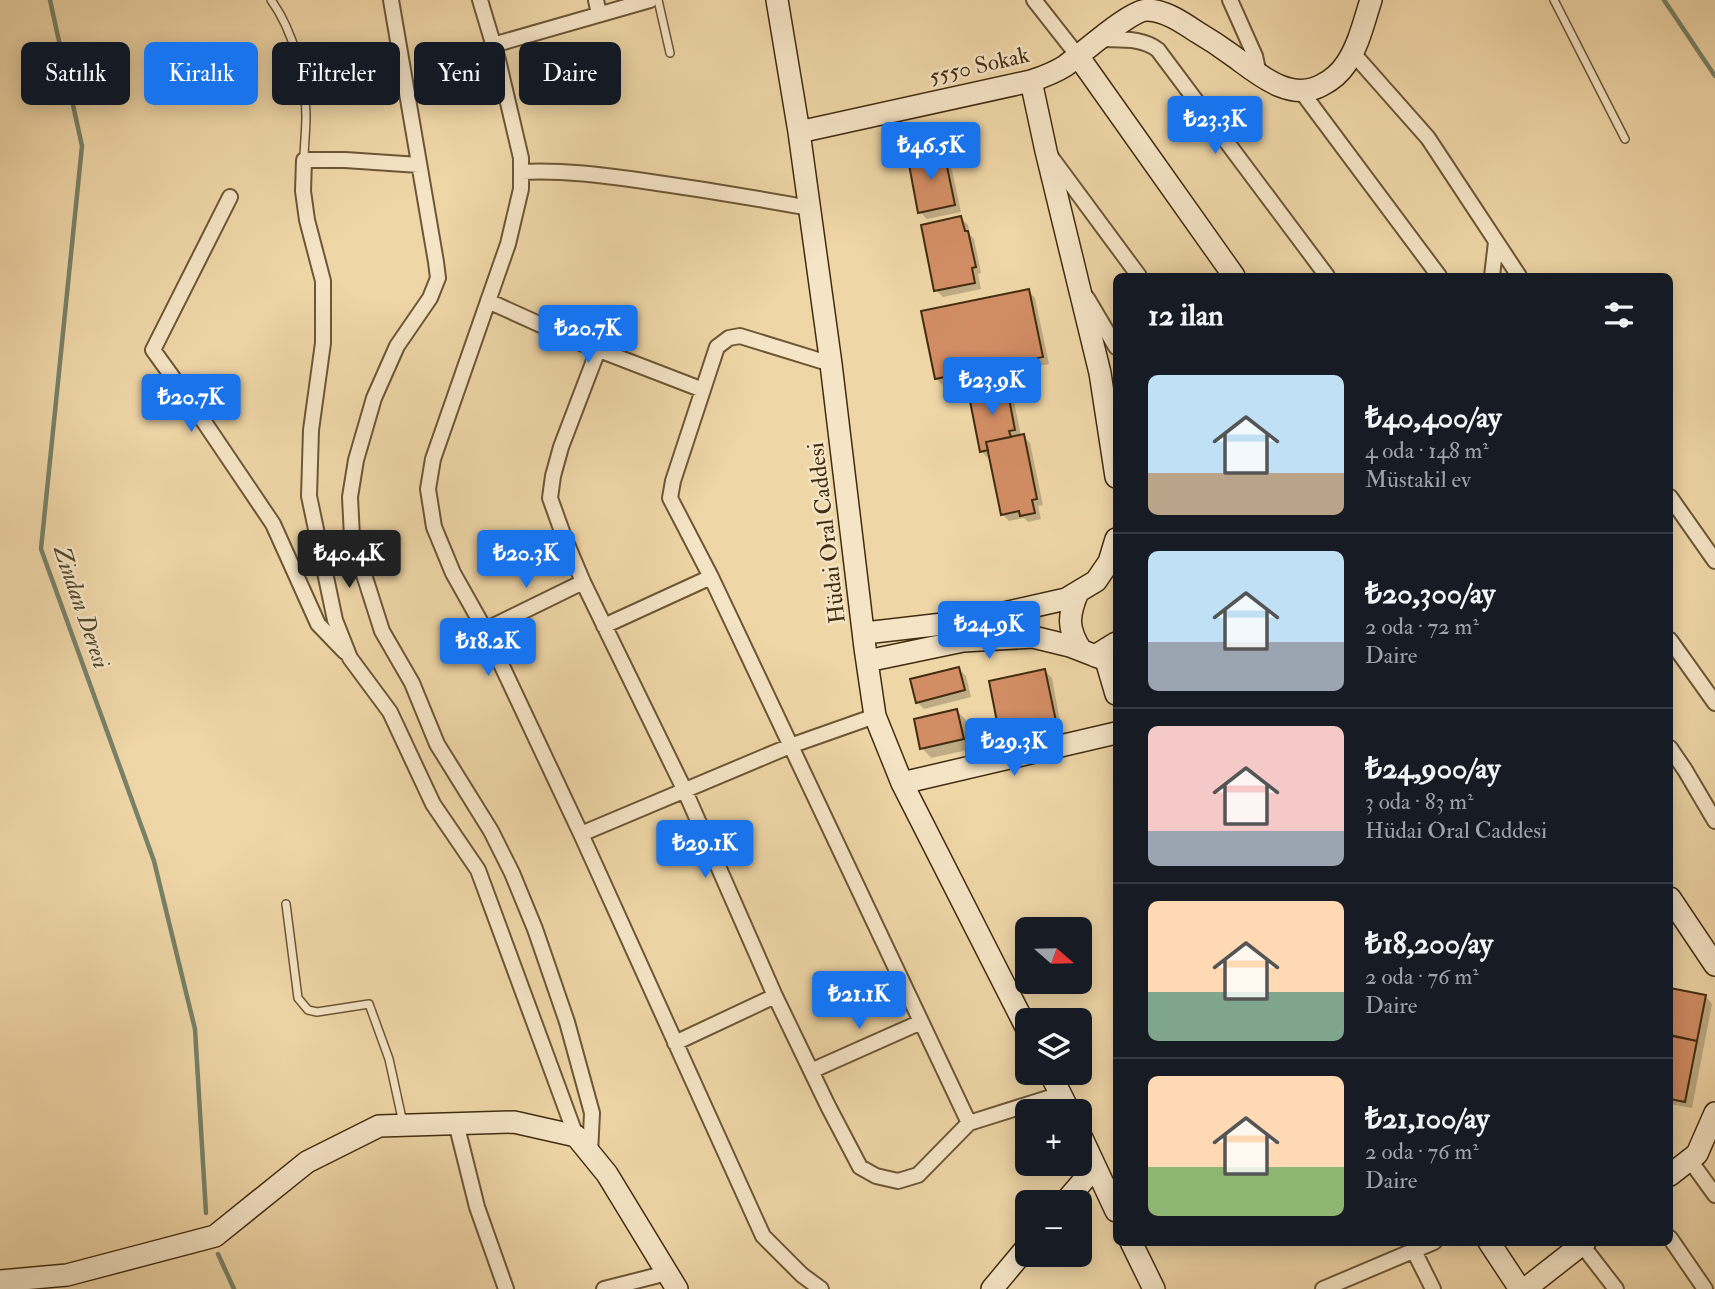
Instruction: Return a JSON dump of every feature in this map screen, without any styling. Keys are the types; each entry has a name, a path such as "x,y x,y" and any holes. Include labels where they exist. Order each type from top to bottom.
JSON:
{"street":[{"path":"391,0 438,278 429,298 397,346 374,398 356,460 350,497 352,537 382,631 412,684 437,744 491,831 535,929 567,1022 592,1113 590,1153"},
{"path":"480,0 492,42"},
{"path":"499,42 597,7 650,0"},
{"name":"Hüdai Oral Caddesi","path":"777,0 810,208 875,716 902,783 1016,1008"},
{"path":"1034,0 1078,56 1232,273"},
{"path":"1230,0 1255,56 1259,74"},
{"path":"1371,0 1352,52 1338,75 1315,89 1301,91 1437,273"},
{"name":"5550 Sokak","path":"799,132 1031,81 1056,71 1142,10 1156,11 1178,20 1275,84 1301,91"},
{"path":"1100,39 1142,41 1158,50 1325,273"},
{"path":"1352,52 1427,138 1517,273"},
{"path":"1031,81 1100,373 1113,458"},
{"path":"505,93 521,158 522,189 508,244 433,459 428,489 434,527 453,573 485,630 581,834 763,1236 802,1275 821,1289"},
{"path":"1046,151 1137,273"},
{"path":"350,658 335,620 309,496 311,430 323,343 323,281 307,220 303,191 304,160 419,165"},
{"path":"521,172 550,170 597,174 810,208"},
{"path":"230,197 153,350 272,524 318,624 350,658 390,712 433,804 478,870 576,1136 607,1174 672,1281 604,1289"},
{"path":"1492,273 1496,242"},
{"path":"1079,285 1113,342"},
{"path":"488,301 598,350 704,390"},
{"path":"831,364 740,336 729,338 717,347 673,481 670,498 711,577 969,1123"},
{"path":"598,350 561,447 550,498 583,582 685,791 775,996 860,1167 876,1176 898,1181 918,1175 969,1123 1015,1113"},
{"path":"1673,501 1715,561"},
{"path":"1113,549 1097,583 1072,607 1070,625 1072,636 1103,656 1113,685"},
{"path":"604,626 711,577"},
{"path":"485,630 583,582"},
{"path":"864,634 968,621 1066,599 1097,583"},
{"path":"867,661 963,641 1033,637 1103,656"},
{"path":"1673,644 1715,703"},
{"path":"581,834 790,746 875,716"},
{"path":"902,783 1113,734"},
{"path":"1673,753 1715,821"},
{"path":"1673,902 1715,965"},
{"path":"675,1043 775,996"},
{"path":"811,1071 921,1023"},
{"path":"1673,1172 1696,1154 1715,1114"},
{"path":"0,1281 67,1275 215,1236 307,1162 379,1126 514,1122 576,1136"},
{"path":"456,1123 477,1207 506,1289"},
{"path":"1092,1159 1113,1204"},
{"path":"1689,1159 1715,1195"},
{"path":"1076,1190 1096,1167"},
{"path":"1673,1242 1705,1289"},
{"path":"1133,1246 1154,1289"},
{"path":"1328,1288 1425,1246"},
{"path":"1492,1246 1520,1289"},
{"path":"1525,1289 1580,1246"},
{"path":"1584,1246 1616,1289"},
{"path":"1413,1251 1433,1289"},
{"path":"992,1289 1015,1261"}],"lane":[{"path":"271,0 291,37 304,87 304,160"},
{"path":"658,0 670,53"},
{"path":"1554,0 1625,139"},
{"path":"286,904 298,998 308,1010 317,1012 369,1004 389,1059 404,1125"}],"building":[{"path":"944,152 955,205 918,213 908,159"},
{"path":"961,216 965,231 968,231 976,267 972,268 975,283 934,291 921,225"},
{"path":"1029,289 1043,357 935,379 921,311"},
{"path":"1007,388 1015,430 1009,431 1011,437 986,442 988,450 980,452 969,396"},
{"path":"1024,434 1037,499 1032,500 1035,513 1020,516 1019,511 1001,515 986,442"},
{"path":"959,667 965,690 916,703 910,679"},
{"path":"1045,669 1057,726 1000,737 989,681"},
{"path":"957,709 964,739 920,749 914,719"},
{"path":"1673,989 1706,995 1697,1041 1673,1036"},
{"path":"1673,1036 1697,1041 1685,1102 1673,1100"}],"waterway":[{"name":"Zindan Deresi","path":"50,0 82,146 41,549 154,861 195,1029 206,1213"},
{"path":"1664,0 1715,76"},
{"name":"Zindan Deresi","path":"218,1254 234,1289"}]}
